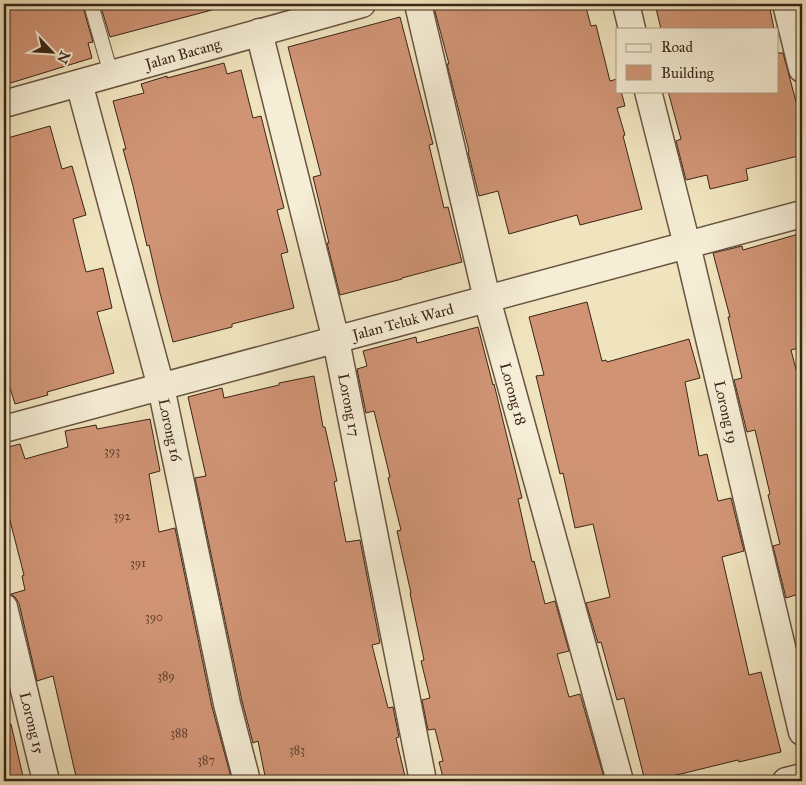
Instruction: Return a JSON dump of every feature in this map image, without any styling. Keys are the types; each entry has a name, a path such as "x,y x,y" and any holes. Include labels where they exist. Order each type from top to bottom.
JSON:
{"street":[{"name":"Jalan Bacang","path":"4,104 362,4"},
{"name":"Lorong 18","path":"418,4 487,299 620,781"},
{"path":"626,4 632,28"},
{"path":"786,4 802,69"},
{"name":"Lorong 17","path":"260,32 336,340 423,781"},
{"name":"Lorong 16","path":"79,83 161,387 227,704 247,781"},
{"name":"Lorong 19","path":"648,92 687,245 802,732"},
{"name":"Jalan Teluk Ward","path":"4,429 802,214"},
{"name":"Lorong 15","path":"4,607 46,781"},
{"path":"786,781 802,777"}],"lane":[{"path":"91,4 111,74"}],"building":[{"path":"4,4 82,4 93,42 88,43 92,58 4,85"},
{"path":"100,4 212,4 212,10 110,37"},
{"path":"433,4 585,4 591,26 596,25 610,81 616,79 616,92 621,92 625,106 617,108 642,209 580,225 577,215 509,234 498,191 479,196 447,64 449,64"},
{"path":"655,4 769,4 774,28 661,28"},
{"path":"400,17 433,144 429,145 444,208 448,207 462,262 340,295 313,177 321,175 288,47"},
{"path":"778,53 783,53 802,128 802,155 746,169 748,180 710,189 707,175 686,180 676,141 681,139 668,92 778,92"},
{"path":"224,63 227,74 241,70 253,118 261,116 284,208 277,210 288,252 281,254 294,308 232,324 232,327 173,342 149,245 147,246 123,149 126,149 113,101 144,93 141,84"},
{"path":"50,126 62,169 72,166 86,215 73,219 86,272 103,268 112,308 97,312 114,373 47,392 48,395 15,404 10,388 4,389 4,139"},
{"path":"802,233 802,347 791,350 802,393 802,593 786,598 773,546 780,544 768,495 770,494 755,430 747,432 734,380 742,378 728,317 730,317 713,253 742,246 743,250"},
{"path":"587,302 602,361 606,360 607,362 689,339 700,378 685,382 699,456 707,454 718,501 731,498 744,551 722,557 749,675 761,672 781,752 645,781 624,698 617,700 601,642 598,643 586,603 610,597 593,524 575,528 563,473 560,474 536,376 544,375 529,317"},
{"path":"478,327 522,498 518,499 532,562 534,561 545,604 555,601 569,651 557,654 569,697 580,694 605,781 444,781 439,762 443,761 435,729 428,730 422,700 430,698 421,661 424,660 411,593 397,531 401,530 374,411 366,413 357,369 367,366 363,351 416,337 417,343"},
{"path":"314,376 323,427 325,427 337,481 334,482 346,542 360,540 380,643 372,645 388,708 393,707 399,737 396,738 406,781 266,781 258,741 253,743 242,701 195,478 206,476 188,397 222,388 224,398 279,385 279,383"},
{"path":"150,419 160,471 149,474 159,532 175,528 212,707 232,781 77,781 53,676 37,681 19,603 11,594 25,590 22,576 24,575 7,509 4,510 4,448 20,444 25,459 68,447 65,431 96,425 97,429"},
{"path":"4,724 11,724 24,781 4,781"}]}
